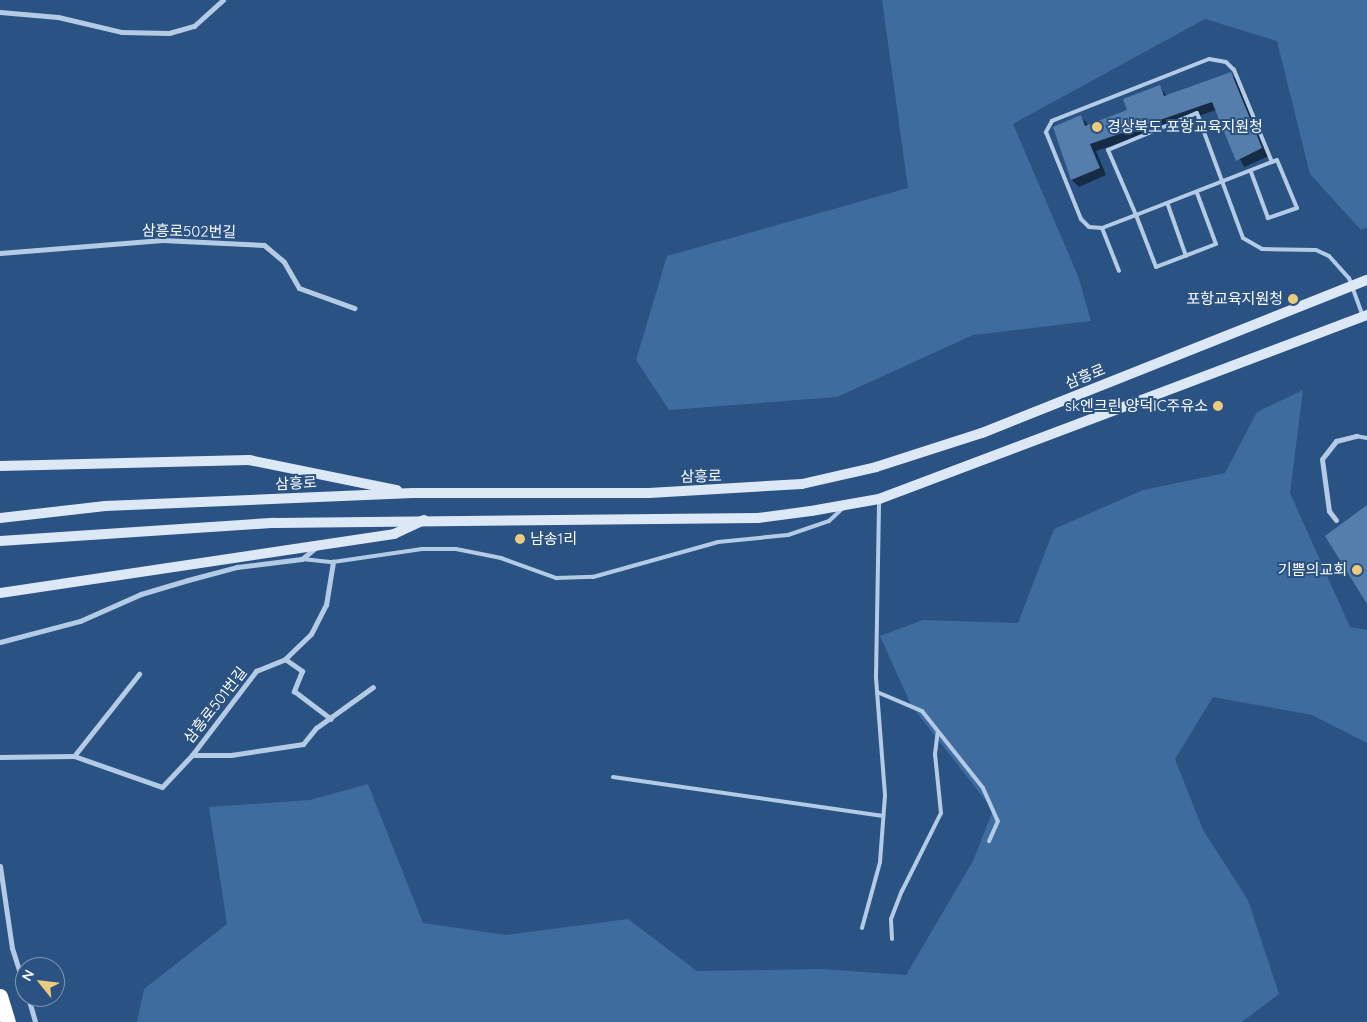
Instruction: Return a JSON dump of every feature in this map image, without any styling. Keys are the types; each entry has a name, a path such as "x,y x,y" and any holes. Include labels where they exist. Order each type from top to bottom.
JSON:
{"highway":[{"path":"0,996 8,1022"}],"main road":[{"name":"삼흥로","path":"0,517 105,506 413,493 668,492 802,484 876,467 982,432 1367,280"},
{"path":"0,541 103,531 430,518 758,518 845,505 879,499 1365,316"},
{"path":"0,466 249,460 413,493"},
{"path":"0,593 326,540 394,534 430,518"}],"street":[{"path":"0,12 58,17 122,32 169,33 194,26 223,0"},
{"name":"삼흥로502번길","path":"0,254 162,240 264,245 284,262 299,288 354,308"},
{"path":"1336,520 1328,504 1322,459 1336,441 1356,436"},
{"path":"0,642 80,622 141,594 188,580 237,567 302,559 326,540"},
{"name":"삼흥로501번길","path":"0,757 74,756 162,787 192,754 256,671 285,659 311,634 326,605 333,562"},
{"path":"285,659 302,671 294,691 331,719"},
{"path":"74,756 139,674"},
{"name":"삼흥로501번길","path":"192,754 231,755 303,744 331,719 373,687"},
{"path":"0,866 15,957"},
{"path":"31,1007 36,1022"}],"lane":[{"path":"1251,172 1268,218 1296,208 1277,160 1168,205 1102,228 1089,227 1075,208 1046,132 1052,121 1209,59 1226,62 1234,70 1272,162"},
{"path":"1197,193 1216,244 1156,267 1108,150 1197,113 1243,238 1252,246 1316,250 1329,256 1352,286 1365,316"},
{"path":"1168,205 1186,256"},
{"path":"1102,228 1119,271"},
{"path":"1356,436 1367,438"},
{"path":"862,928 880,862 883,816 877,692 879,499"},
{"path":"302,559 333,562 422,548 456,550 501,558 556,578 593,577 718,542 788,536 829,521 845,505"},
{"path":"877,692 922,711 983,788 998,821 989,841"},
{"path":"892,939 892,919 902,891 941,813 935,754 938,731"},
{"path":"613,777 883,816"}],"shaded area":[{"path":"882,0 1367,0 1367,228 1361,230 1310,174 1277,41 1205,19 1013,124 1078,276 1091,321 973,335 837,397 669,410 636,360 667,256 908,188"},
{"path":"1303,390 1290,493 1350,627 1367,630 1367,743 1312,715 1213,697 1175,759 1203,830 1248,900 1279,994 1242,1022 137,1022 144,989 227,924 209,807 310,800 368,784 423,923 506,935 628,919 697,971 821,969 906,975 973,861 993,810 911,705 880,636 923,620 1018,623 1054,529 1143,490 1225,473 1257,412"}],"building":[{"name":"경상북도 포항교육지원청","path":"1231,72 1262,148 1236,161 1212,102 1090,144 1100,168 1071,180 1053,127 1081,115 1085,126 1127,110 1123,99 1160,85 1164,96"},
{"name":"기쁨의교회","path":"1367,505 1367,604 1325,536"}],"place":[{"name":"경상북도 포항교육지원청","path":"1097,127"},
{"name":"포항교육지원청","path":"1293,299"},
{"name":"sk엔크린 양덕IC주유소","path":"1218,406"},
{"name":"남송1리","path":"520,539"},
{"name":"기쁨의교회","path":"1357,570"}]}
